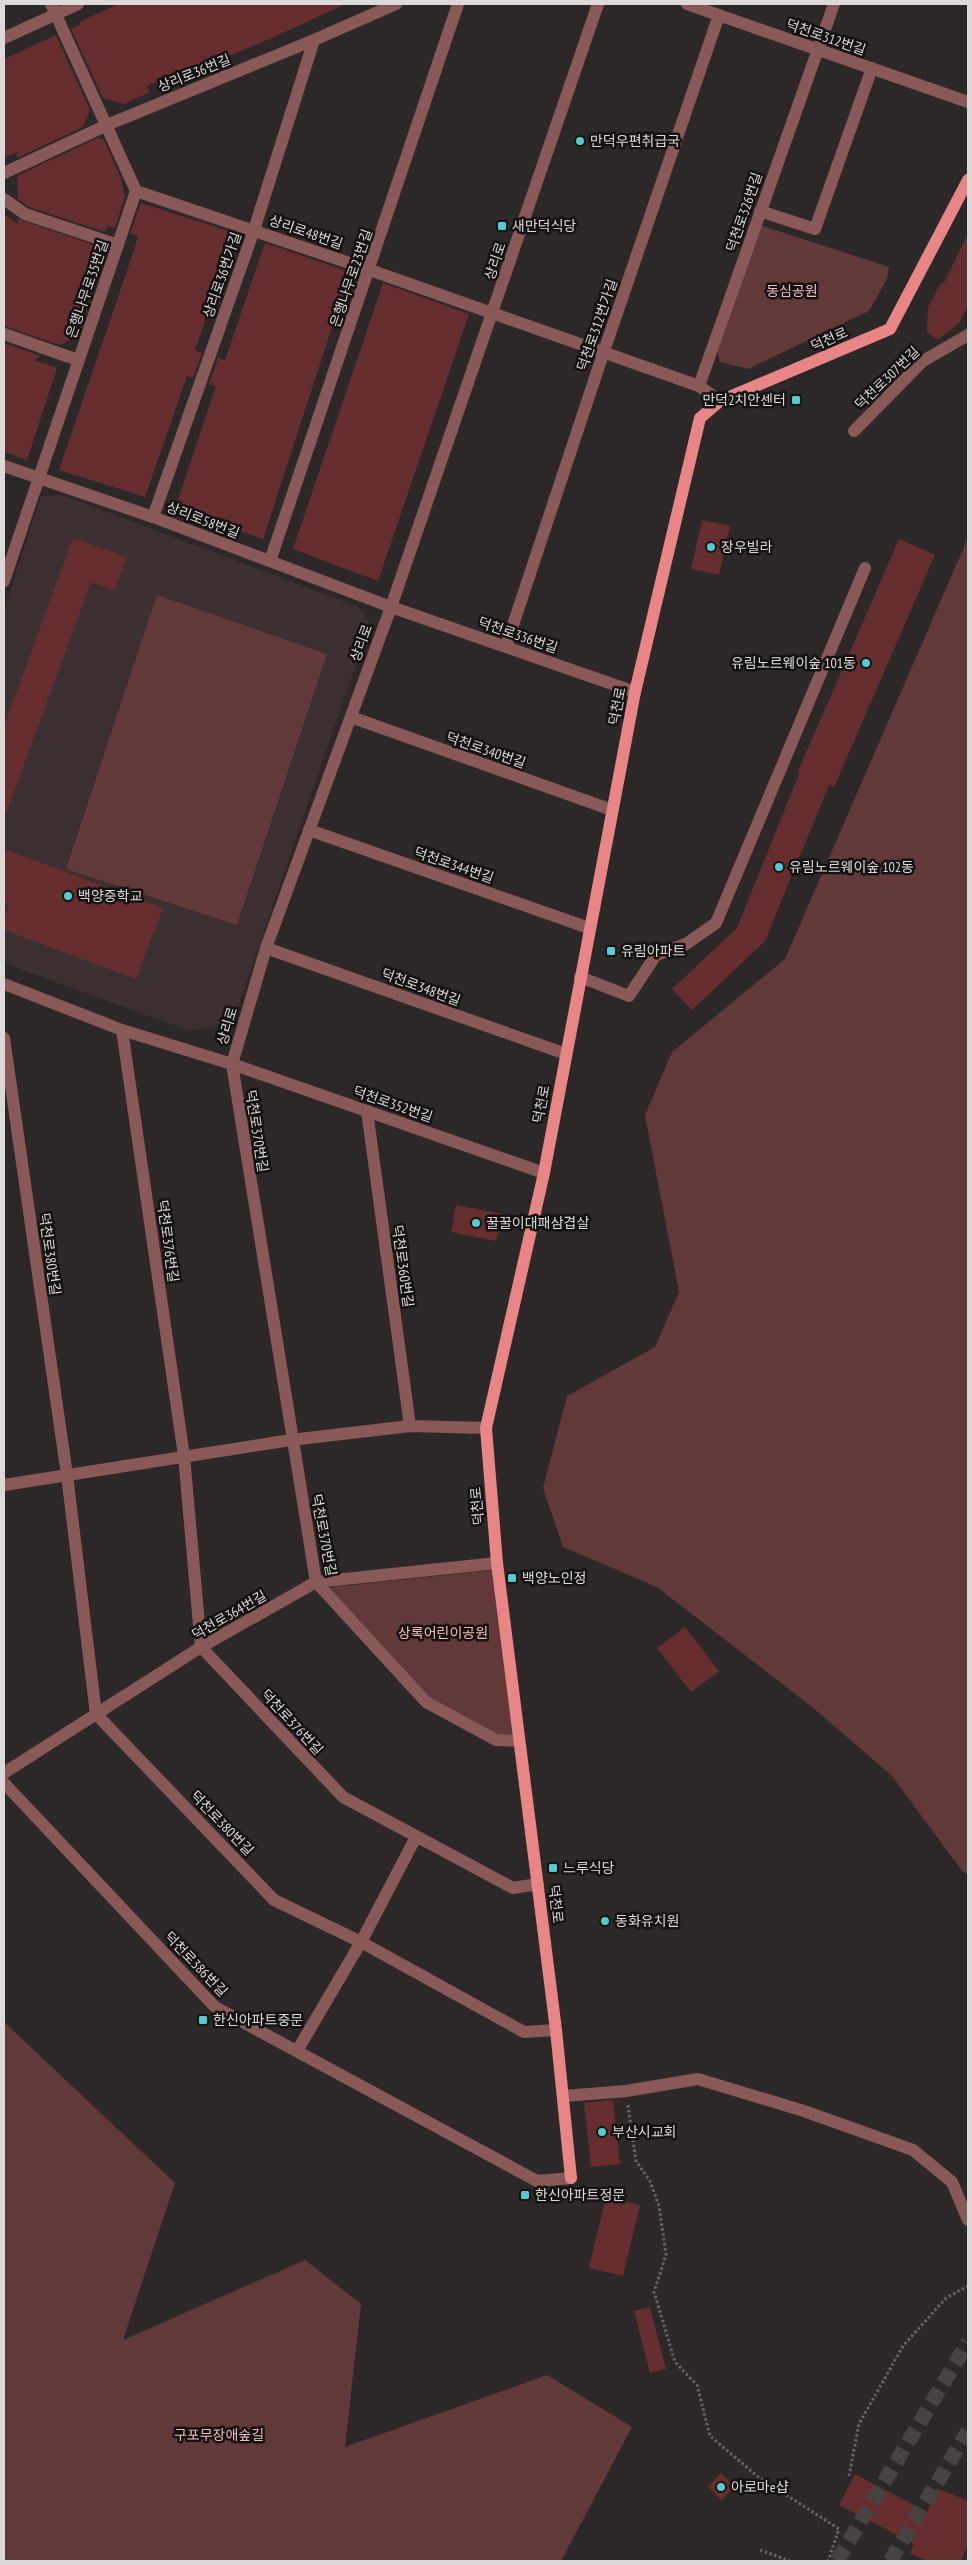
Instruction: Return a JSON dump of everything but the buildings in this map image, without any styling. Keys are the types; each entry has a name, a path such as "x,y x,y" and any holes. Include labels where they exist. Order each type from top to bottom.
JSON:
{"main road":[{"name":"덕천로","path":"571,2178 564,2096 497,1563 486,1428 544,1173 635,692 700,418 720,401 890,329 968,180"}],"street":[{"path":"4,38 54,8 78,4"},
{"name":"상리로36번길","path":"4,173 107,124 314,40 396,4"},
{"name":"은행나무로23번길","path":"270,561 370,270 458,4"},
{"name":"상리로","path":"4,984 122,1030 232,1064 266,948 391,607 598,4"},
{"name":"덕천로312번길","path":"686,4 968,102"},
{"name":"덕천로326번길","path":"699,386 834,4"},
{"path":"54,8 136,191"},
{"name":"덕천로312번가길","path":"506,646 719,15"},
{"name":"상리로36번가길","path":"153,517 254,230 314,40"},
{"name":"덕천로312번길","path":"760,211 815,229 872,68"},
{"name":"상리로48번길","path":"136,191 370,270 603,354 699,386 720,401"},
{"name":"은행나무로35번길","path":"4,581 37,478 136,191"},
{"path":"4,199 26,214 118,245"},
{"path":"4,334 78,360"},
{"name":"덕천로307번길","path":"854,431 923,361 968,335"},
{"name":"상리로58번길","path":"4,466 153,517 391,607"},
{"path":"580,977 629,996 656,955 686,944 716,923 865,568"},
{"name":"덕천로336번길","path":"391,607 635,692"},
{"name":"덕천로340번길","path":"351,717 612,810"},
{"name":"덕천로344번길","path":"309,830 589,928"},
{"name":"덕천로348번길","path":"266,948 566,1054"},
{"name":"덕천로376번길","path":"122,1030 184,1456 201,1647 343,1797 513,1888 538,1884"},
{"name":"덕천로380번길","path":"4,1038 68,1475 96,1714 274,1900 361,1942 524,2032 556,2030"},
{"name":"덕천로352번길","path":"232,1064 544,1173"},
{"name":"덕천로370번길","path":"232,1064 291,1440 316,1582 426,1702 496,1740 520,1741"},
{"name":"덕천로360번길","path":"367,1111 410,1426"},
{"path":"4,1485 291,1440 410,1426 486,1428"},
{"name":"덕천로364번길","path":"4,1773 201,1647 316,1582 497,1563"},
{"name":"덕천로386번길","path":"4,1782 215,2007 537,2181 571,2178"},
{"path":"297,2051 361,1942 416,1837"},
{"path":"564,2096 626,2091 698,2079 804,2111 913,2150 952,2182 968,2220"}],"path":[{"path":"626,2091 636,2161 650,2181 659,2206 666,2255 654,2292 675,2362 697,2385 710,2436 757,2476 839,2530 828,2561"},
{"path":"849,2476 859,2424 903,2346 946,2298 968,2286"},
{"path":"760,2550 790,2561"}],"shaded area":[{"path":"62,495 359,607 370,623 236,1013 215,1027 190,1031 9,965 4,959 4,610 41,496"}],"green space":[{"name":"동심공원","path":"760,225 889,267 887,279 869,311 748,369 720,362 717,350"},
{"path":"968,532 968,1874 963,1872 892,1776 812,1707 657,1587 563,1547 543,1488 567,1396 655,1347 679,1292 645,1115 672,1052 785,959 967,540"},
{"path":"157,595 327,654 237,925 66,869"},
{"name":"상록어린이공원","path":"493,1570 514,1735 492,1734 426,1699 324,1588"},
{"name":"구포무장애숲길","path":"4,2022 175,2183 123,2340 305,2260 361,2304 345,2447 547,2375 632,2427 561,2561 4,2561"}],"tunnel":[{"path":"837,2561 968,2342"},
{"path":"890,2561 968,2431"}],"place":[{"name":"만덕우편취급국","path":"580,141"},
{"name":"새만덕식당","path":"502,226"},
{"name":"만덕2치안센터","path":"796,400"},
{"name":"장우빌라","path":"711,547"},
{"name":"유림노르웨이숲 101동","path":"866,663"},
{"name":"유림노르웨이숲 102동","path":"779,867"},
{"name":"백양중학교","path":"68,896"},
{"name":"유림아파트","path":"611,951"},
{"name":"꿀꿀이대패삼겹살","path":"476,1223"},
{"name":"백양노인정","path":"512,1578"},
{"name":"느루식당","path":"553,1868"},
{"name":"동화유치원","path":"605,1921"},
{"name":"한신아파트중문","path":"203,2020"},
{"name":"부산시교회","path":"602,2132"},
{"name":"한신아파트정문","path":"525,2195"},
{"name":"아로마e샵","path":"721,2487"}]}
